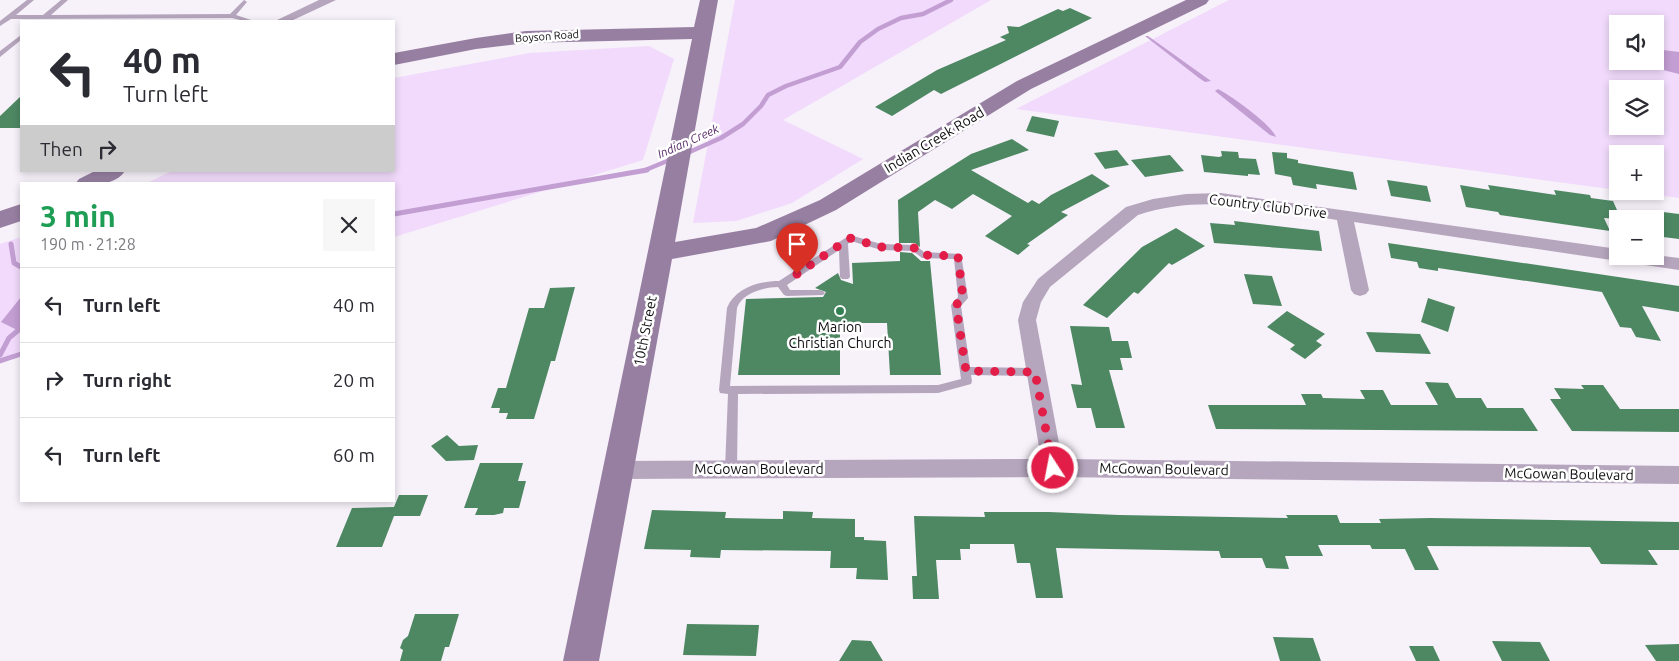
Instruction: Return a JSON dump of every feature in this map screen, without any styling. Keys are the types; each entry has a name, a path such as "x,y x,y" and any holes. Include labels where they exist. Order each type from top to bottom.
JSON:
{"street":[{"path":"283,20 330,0"},
{"path":"303,20 336,0"},
{"name":"10th Street","path":"581,661 709,0"},
{"name":"Indian Creek Road","path":"660,252 762,235 828,205 1024,84 1200,0"},
{"name":"Boyson Road","path":"395,59 459,45 524,37 582,34 702,33"},
{"path":"91,182 112,172"},
{"name":"Country Club Drive","path":"1053,468 1027,320 1032,302 1044,283 1132,211 1153,204 1186,199 1221,198 1609,254"},
{"path":"0,220 20,212"},
{"path":"1344,215 1360,290"},
{"path":"1664,262 1679,264"},
{"name":"McGowan Boulevard","path":"619,470 1053,468 1679,475"}],"lane":[{"path":"0,24 31,0"},
{"path":"43,19 66,0"},
{"path":"232,16 244,2"},
{"path":"10,17 43,19 232,16 247,20"},
{"path":"0,54 20,38"},
{"path":"850,238 881,247 915,248 922,255 958,256 963,298 956,305 967,381 938,389 724,390 732,308 736,300 754,288 781,284 850,238"},
{"path":"843,243 845,277"},
{"path":"781,284 787,293 820,293"},
{"path":"966,371 1035,372"},
{"path":"731,469 733,390"}],"shaded area":[{"path":"735,0 991,0 783,120 863,159 792,203 736,221 693,223"},
{"path":"1229,0 1679,0 1679,198 1664,196 1664,145 1609,145 1609,189 1016,109"},
{"path":"1145,36 1148,36 1211,81 1205,82 1199,78"},
{"path":"649,46 674,59 643,160 395,237 395,182 149,182 170,172 395,172 395,78 530,53"},
{"path":"1664,50 1679,52 1679,74 1663,70"},
{"path":"1218,89 1232,97 1259,118 1276,137 1270,135 1215,91"},
{"path":"20,237 20,353 0,359 0,244"},
{"path":"20,298 20,329 17,330 1,322"}],"building":[{"path":"1070,8 1092,18 941,94 934,90 892,116 875,107 937,70 1006,40 1000,37 1009,33 1007,26 1019,27 1058,9 1063,11"},
{"path":"20,97 20,128 0,128 0,116"},
{"path":"1032,116 1059,121 1054,137 1026,131"},
{"path":"1012,139 1029,150 971,170 1028,203 1032,200 1039,204 1051,195 1092,174 1110,186 1061,212 1068,215 1027,244 1030,245 1018,255 985,236 1012,216 973,194 952,209 935,200 918,212 920,247 915,243 899,243 898,200 971,154"},
{"path":"1117,150 1129,165 1105,169 1094,153"},
{"path":"1221,151 1238,152 1239,158 1256,159 1260,175 1248,174 1248,176 1204,172 1201,155 1219,157 1222,156"},
{"path":"1272,152 1287,153 1287,158 1298,160 1298,163 1353,172 1357,190 1316,184 1317,189 1293,185 1291,177 1275,174"},
{"path":"1170,155 1184,171 1145,177 1131,160"},
{"path":"1387,180 1427,186 1431,202 1391,196"},
{"path":"1460,185 1490,190 1488,185 1556,195 1554,190 1590,195 1591,198 1613,201 1617,210 1609,210 1609,218 1604,218 1609,231 1500,215 1498,212 1466,207"},
{"path":"1664,212 1679,214 1679,239 1664,237"},
{"path":"1234,221 1319,231 1322,251 1214,243 1210,223 1235,225"},
{"path":"1176,228 1205,246 1172,265 1169,263 1138,294 1134,292 1107,318 1083,305 1142,247"},
{"path":"1388,243 1679,286 1679,312 1642,306 1661,341 1636,337 1631,328 1620,327 1602,292 1438,268 1438,271 1419,268 1417,262 1391,258"},
{"name":"Marion Christian Church","path":"900,252 912,253 921,261 930,261 941,375 890,375 887,323 840,323 840,375 738,375 746,299 823,297 826,292 815,288 838,273 841,280 853,284 852,263 900,261"},
{"path":"1244,274 1272,276 1282,306 1253,304"},
{"path":"575,287 555,361 551,361 534,419 506,419 508,413 499,413 500,408 491,408 498,388 506,388 529,308 544,308 550,288"},
{"path":"1428,298 1455,307 1448,332 1421,322"},
{"path":"1287,311 1325,334 1316,341 1322,345 1305,359 1290,349 1295,345 1267,327"},
{"path":"1070,326 1109,327 1112,341 1128,341 1132,358 1120,358 1123,370 1109,370 1125,428 1096,428 1091,408 1077,408 1071,384 1082,385"},
{"path":"1366,332 1420,334 1431,354 1376,352"},
{"path":"1425,382 1448,383 1456,398 1481,398 1487,408 1523,408 1538,431 1216,429 1208,405 1306,405 1301,394 1321,394 1323,398 1365,399 1360,390 1383,390 1391,405 1438,405"},
{"path":"1581,385 1603,385 1620,409 1679,409 1679,432 1572,431 1550,399 1561,399 1554,388 1584,389"},
{"path":"447,435 459,446 478,445 474,460 446,461 431,446"},
{"path":"480,463 523,463 518,481 526,481 519,508 504,508 503,513 494,515 475,515 478,508 464,508"},
{"path":"399,495 428,495 420,516 394,516 382,547 336,547 352,508 394,507"},
{"path":"652,510 726,512 725,518 783,519 783,511 813,512 812,518 855,519 855,537 864,537 864,540 886,541 888,580 856,579 857,568 830,568 831,551 721,550 720,558 690,557 691,550 644,549"},
{"path":"984,512 1288,518 1286,515 1337,515 1340,523 1381,523 1379,519 1431,518 1679,522 1679,550 1648,550 1658,565 1601,564 1590,547 1427,546 1439,570 1415,570 1405,549 1372,549 1370,545 1318,545 1323,556 1285,556 1289,569 1266,568 1262,558 1221,558 1219,551 1056,548 1063,598 1036,598 1030,563 1017,563 1014,544 970,544 970,549 960,549 961,560 936,560 939,599 913,599 912,576 917,576 914,516 985,517"},
{"path":"415,614 459,614 449,647 445,647 441,661 400,661 403,650 400,648 403,640 408,636"},
{"path":"687,624 759,625 756,656 683,655"},
{"path":"1273,637 1313,638 1321,661 1280,661"},
{"path":"852,640 871,641 883,661 839,661"},
{"path":"1492,641 1540,642 1550,661 1502,661"},
{"path":"1679,644 1679,661 1656,661 1645,645"},
{"path":"1409,646 1433,646 1440,661 1416,661"}],"waterway":[{"name":"Indian Creek","path":"685,154 721,138 743,124 761,106 768,95 786,86 840,67 860,42 878,29 901,18 923,14 951,0"},
{"name":"Indian Creek","path":"644,170 672,159"},
{"name":"Indian Creek","path":"395,214 644,170"},
{"path":"11,244 14,263 20,266"},
{"path":"0,355 9,338 20,329"},
{"name":"Indian Creek","path":"0,361 20,354"}],"place":[{"name":"Marion Christian Church","path":"840,311"}],"route":[{"path":"797,274 850,238 881,247 915,248 922,255 958,256 963,298 956,305 966,371 1035,372 1053,468"}]}
